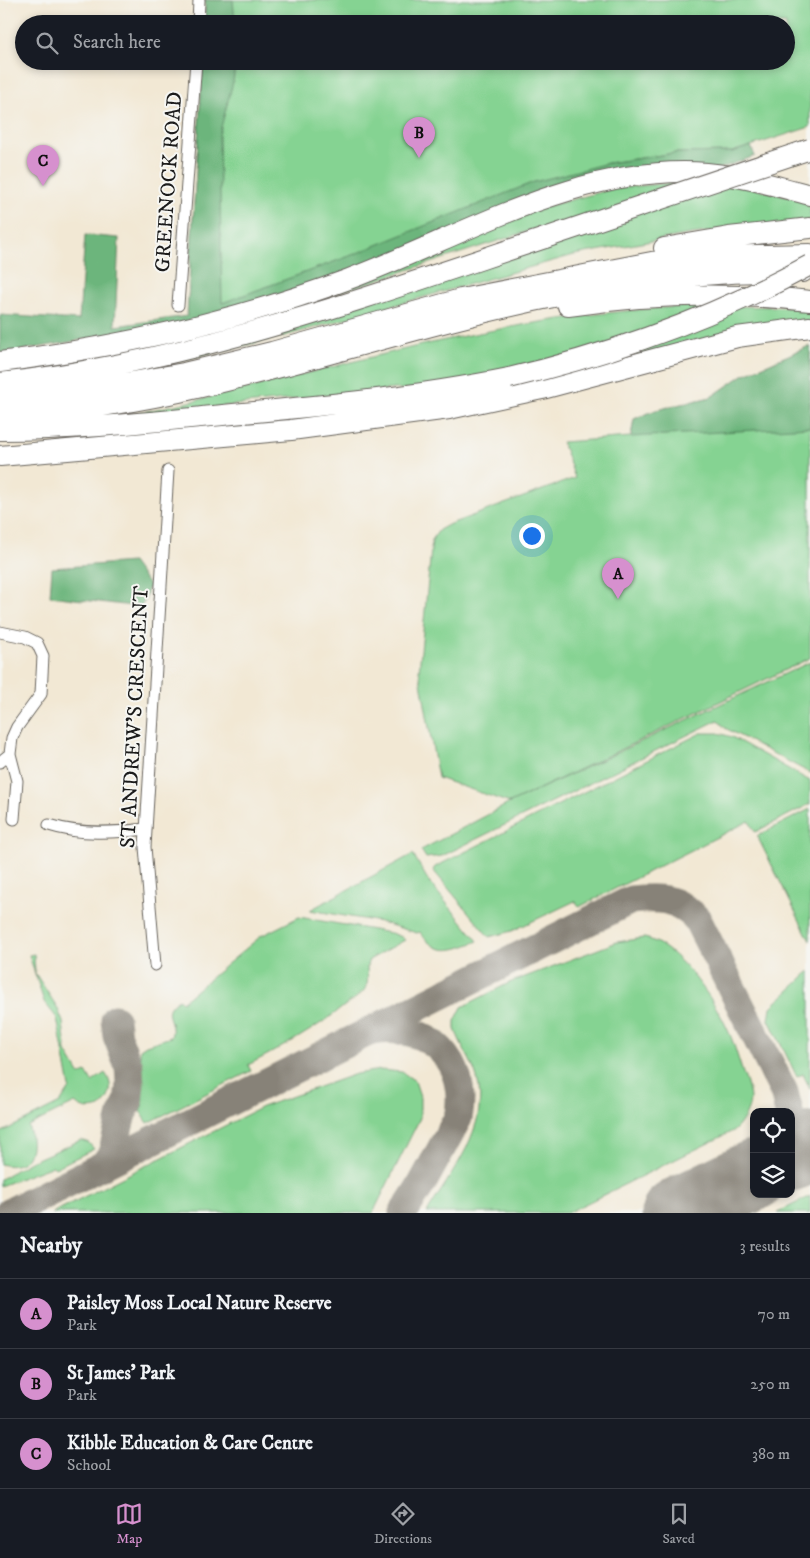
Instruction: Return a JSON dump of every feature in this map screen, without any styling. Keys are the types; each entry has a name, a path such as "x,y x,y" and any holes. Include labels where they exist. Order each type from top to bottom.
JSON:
{"highway":[{"path":"0,383 105,366 248,332 327,310 810,149"},
{"path":"0,362 116,344 235,316 348,279 424,249 501,214 607,181 654,174 707,173 740,178 810,195"},
{"path":"0,398 86,390 184,373 272,352 554,272 660,249 730,237 810,228"},
{"path":"461,299 662,260 716,256 810,254"},
{"path":"0,430 134,423 353,403 430,393 509,378 560,366 633,344 753,295 810,265"},
{"path":"0,415 79,409 187,391 450,321 598,287 655,278 732,272 810,272"},
{"path":"311,359 532,311 614,300 726,295 810,301"},
{"path":"0,456 291,430 449,409 542,389 729,339 768,331 810,327"}],"street":[{"path":"198,15 199,0"},
{"name":"GREENOCK ROAD","path":"178,305 195,70"},
{"name":"ST ANDREW'S CRESCENT","path":"154,965 145,847 168,471"},
{"path":"0,632 25,637 37,643 43,656 41,694 17,727 10,754 17,781 14,819"},
{"path":"0,762 10,754"},
{"path":"49,825 64,830 80,832 123,832 146,829"}],"green space":[{"path":"205,0 810,0 810,127 732,152 675,153 608,163 187,316 202,70 795,70 795,15 205,15"},
{"path":"205,0 233,0 234,15 205,15"},
{"path":"202,70 235,70 219,135 222,303 347,257 534,182 608,163 675,153 732,152 751,146 755,156 719,169 642,170 312,285 214,317 0,354 0,315 79,320 85,235 119,238 115,326 187,316"},
{"path":"671,183 734,184 810,201 810,220 691,234 574,255 281,337 159,365 545,238 541,227 315,300 525,212 616,188"},
{"path":"696,306 810,307 810,321 513,390 395,389 115,417 223,394 474,334 622,311"},
{"path":"810,347 810,658 510,803 438,778 419,671 432,540 439,530 450,524 575,478 562,442 631,437 634,419 656,410 711,397 743,375"},
{"path":"810,347 810,427 631,437 634,419 656,410 711,397 743,375"},
{"path":"132,562 149,585 145,601 140,607 50,596 52,568"},
{"path":"810,662 810,773 725,728 718,720 442,856 426,858 421,850 508,804"},
{"path":"701,733 718,733 732,737 810,781 810,804 755,832 749,821 579,907 575,901 512,931 489,937 433,870 435,867"},
{"path":"810,809 810,941 757,836"},
{"path":"413,854 429,882 478,941 446,950 433,945 420,932 417,933 380,922 310,910"},
{"path":"299,917 391,933 405,940 369,960 365,989 323,1022 248,1065 251,1071 148,1123 140,1111 143,1104 140,1049 146,1045 171,1037 172,1025 168,1012 169,1008 179,999 182,1002 261,936"},
{"path":"644,938 656,942 668,950 692,973 720,1014 733,1042 749,1092 749,1107 741,1123 735,1130 567,1213 427,1213 466,1149 478,1114 480,1096 477,1078 455,1029 455,1021 462,1007 509,983 617,942"},
{"path":"34,954 35,973 57,1007 63,1022 66,1051 80,1075 86,1072 92,1082 105,1073 110,1082 110,1091 107,1100 100,1107 87,1109 75,1103 28,1126 31,1143 28,1157 24,1162 10,1166 0,1164 0,1133 60,1103 70,1088 57,1018 44,1002 29,955"},
{"path":"810,971 810,1089 803,1074 797,1077 769,1020 771,1007"},
{"path":"380,1070 402,1072 415,1081 420,1096 420,1118 373,1213 52,1213 262,1107 356,1074"},
{"path":"81,1140 89,1143 94,1149 55,1168 53,1166 0,1186 0,1179 30,1162"},
{"path":"810,1196 810,1213 777,1213"}],"taxiway":[{"path":"8,1213 631,900 667,900 682,906 697,919 784,1092 788,1108"},
{"path":"103,1166 112,1154 122,1114 128,1103 130,1084 129,1067 117,1036 115,1019"},
{"path":"373,1031 393,1030 411,1032 427,1039 441,1050 451,1063 458,1079 460,1098 458,1118 423,1182 403,1213"}],"runway":[{"path":"795,1154 810,1147"},
{"path":"677,1213 750,1177"}],"place":[{"name":"St James' Park","path":"419,158"},
{"name":"Kibble Education & Care Centre","path":"43,186"},
{"name":"Paisley Moss Local Nature Reserve","path":"618,599"}]}
